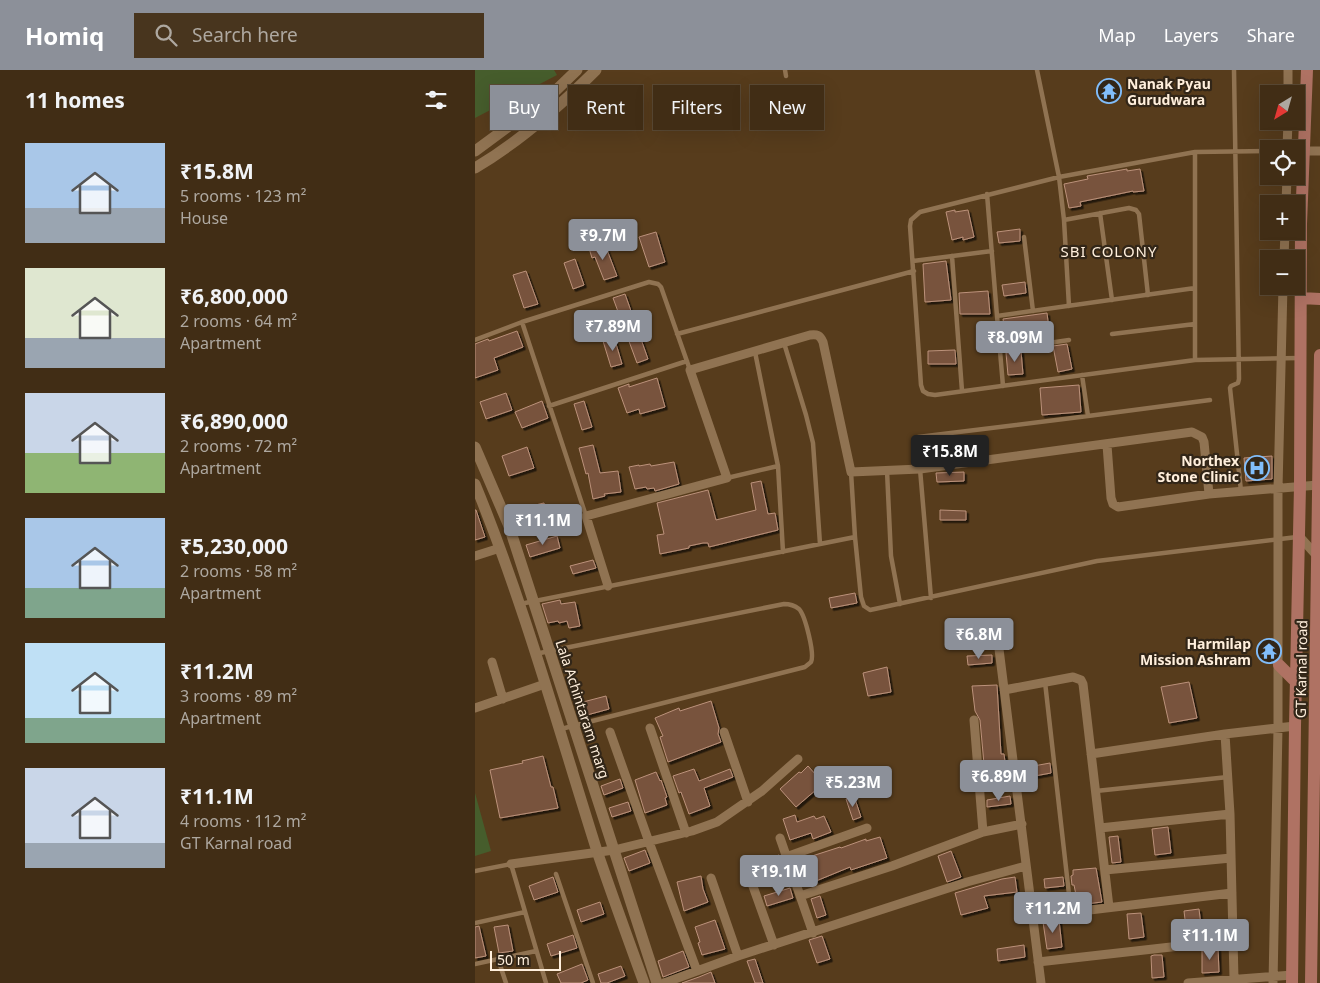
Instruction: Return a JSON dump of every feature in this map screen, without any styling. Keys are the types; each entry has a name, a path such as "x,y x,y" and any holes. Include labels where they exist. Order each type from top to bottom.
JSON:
{"main road":[{"path":"1301,140 1307,70"},
{"path":"1300,185 1300,358"},
{"path":"1301,298 1320,299"},
{"name":"GT Karnal road","path":"1311,983 1317,778 1320,355"},
{"name":"GT Karnal road","path":"1292,979 1300,486 1300,358"},
{"path":"1279,665 1296,682"}],"street":[{"path":"1288,70 1288,85"},
{"path":"475,168 489,160 551,112 580,86 582,72"},
{"path":"475,151 582,72"},
{"path":"1305,151 1320,151"},
{"path":"1273,980 1279,665 1278,488 1283,295"},
{"path":"608,586 586,516 727,478 690,370 754,350 816,334 821,336 823,342 851,472 920,469 1192,432 1202,437 1209,494"},
{"path":"1107,445 1111,498 1113,504 1118,507 1209,494 1318,485"},
{"name":"Lala Achintaram marg","path":"475,447 509,526 657,983"},
{"name":"Lala Achintaram marg","path":"475,484 519,604 598,852 644,983"},
{"path":"1299,536 1319,556"},
{"path":"475,556 500,548"},
{"path":"999,649 1022,824 1031,917 1041,983"},
{"path":"492,662 503,698"},
{"path":"1004,690 1073,677 1081,680 1083,684 1109,908"},
{"path":"475,708 545,684"},
{"path":"973,720 983,832"},
{"path":"1091,754 1225,734 1295,726"},
{"path":"651,728 685,833"},
{"path":"611,732 697,971"},
{"path":"724,732 748,802"},
{"path":"1225,734 1230,814 1234,979"},
{"path":"511,864 614,850 685,833 717,822 748,802 798,759"},
{"path":"1100,828 1230,814"},
{"path":"800,896 892,866 983,832 1022,824"},
{"path":"787,857 867,828"},
{"path":"780,838 813,932"},
{"path":"1105,870 1231,858"},
{"path":"745,864 774,945"},
{"path":"664,983 738,956 967,882 1026,866"},
{"path":"711,878 738,956"},
{"path":"1031,917 1232,893"},
{"path":"1038,962 1233,940"},
{"path":"1188,983 1234,979 1292,979"}],"lane":[{"path":"1037,70 1059,177 1065,220 1069,306"},
{"path":"1234,70 1237,358 1239,381 1230,388 1241,491"},
{"path":"1260,151 1195,152 1059,177 919,212 911,220 910,226 921,385 923,391 928,394 935,394 1195,360 1300,358"},
{"path":"1195,152 1195,360"},
{"path":"987,194 1003,386"},
{"path":"1065,220 1129,208 1136,210 1139,214 1148,295"},
{"path":"1100,213 1112,300"},
{"path":"1024,237 1033,311"},
{"path":"913,261 992,251"},
{"path":"952,256 962,391"},
{"path":"677,334 914,271"},
{"path":"475,340 522,322 654,282 661,287 690,370"},
{"path":"997,316 1195,288"},
{"path":"522,322 586,516"},
{"path":"1112,334 1195,324"},
{"path":"1000,350 1069,340"},
{"path":"784,342 813,443 820,544"},
{"path":"754,350 778,466 783,552"},
{"path":"549,406 687,361"},
{"path":"1082,375 1088,416"},
{"path":"918,437 1210,400"},
{"path":"727,478 778,466"},
{"path":"920,469 931,598"},
{"path":"887,471 891,556 900,604"},
{"path":"851,472 861,597 864,606 870,610 1097,561 1299,536"},
{"path":"519,604 855,537"},
{"path":"535,654 784,604 793,605 800,610 804,617 812,654 810,663 805,667 560,730"},
{"path":"1045,682 1071,913"},
{"path":"1096,791 1228,776"},
{"path":"475,871 511,864 546,983"},
{"path":"556,874 593,983"},
{"path":"475,923 525,912"},
{"path":"475,964 536,951"},
{"path":"498,959 506,983"}],"green space":[{"path":"475,70 554,70 557,75 538,85 490,85 490,110 475,118"},
{"path":"475,793 491,851 475,856"}],"building":[{"path":"1127,169 1127,171 1140,169 1144,191 1133,191 1080,202 1081,206 1069,208 1064,184 1088,179 1087,176"},
{"path":"955,210 955,212 968,210 974,237 952,240 946,212"},
{"path":"1020,229 1020,241 999,243 997,232"},
{"path":"656,232 665,262 649,267 639,237"},
{"path":"604,242 617,276 604,280 595,257 592,258 589,248"},
{"path":"575,259 584,285 573,289 564,263"},
{"path":"946,261 951,300 925,302 923,264"},
{"path":"526,271 538,304 524,308 513,275"},
{"path":"1025,282 1026,293 1004,296 1002,285"},
{"path":"988,291 990,314 960,314 959,293"},
{"path":"625,294 648,359 637,363 613,298"},
{"path":"1047,313 1050,338 1020,341 1020,343 1007,345 1003,319"},
{"path":"517,331 523,347 494,358 498,370 475,378 475,344"},
{"path":"614,337 622,364 611,367 603,341"},
{"path":"1067,344 1072,369 1058,372 1053,346"},
{"path":"955,350 956,364 928,364 928,351"},
{"path":"1021,351 1023,374 1008,375 1006,353"},
{"path":"657,378 665,407 640,414 639,409 627,413 618,388 629,384 629,387"},
{"path":"1079,385 1081,412 1042,415 1040,388"},
{"path":"506,393 512,410 486,419 480,402"},
{"path":"542,401 548,418 522,428 515,412"},
{"path":"584,401 592,427 582,430 574,404"},
{"path":"593,445 600,473 618,471 621,492 604,494 605,496 593,499 588,473 586,474 579,448"},
{"path":"527,447 534,468 509,476 502,456"},
{"path":"1272,456 1272,479 1246,481 1244,458"},
{"path":"674,462 679,484 655,491 654,488 647,489 646,487 635,489 629,467"},
{"path":"964,472 964,481 937,482 936,473"},
{"path":"761,481 768,514 775,513 778,530 709,547 708,543 703,543 660,554 657,535 664,534 657,503 708,490 716,520 756,510 751,483"},
{"path":"544,503 547,514 521,520 518,509"},
{"path":"475,510 485,537 475,540"},
{"path":"940,510 966,511 966,520 940,520"},
{"path":"557,536 560,548 530,557 526,545"},
{"path":"593,560 596,568 573,574 570,566"},
{"path":"855,593 857,603 831,608 829,598"},
{"path":"560,600 561,604 575,602 580,626 569,628 567,621 548,623 542,604"},
{"path":"992,655 992,663 968,665 967,656"},
{"path":"887,667 891,692 868,696 863,673"},
{"path":"1189,682 1197,718 1169,723 1161,687"},
{"path":"997,685 1001,754 1004,754 1005,762 984,764 980,720 975,711 972,686"},
{"path":"606,696 609,709 587,715 583,702"},
{"path":"711,701 721,742 668,762 660,737 663,736 655,718 679,708 680,711"},
{"path":"543,756 558,808 500,818 490,770 523,763 522,761"},
{"path":"1050,763 1051,773 1029,777 1028,767"},
{"path":"808,766 825,785 819,791 817,789 796,807 780,789"},
{"path":"694,769 699,781 730,769 733,777 704,788 710,806 689,814 673,776"},
{"path":"656,772 667,797 665,798 667,805 645,813 635,780"},
{"path":"620,779 623,788 604,795 601,786"},
{"path":"854,796 861,817 853,820 846,799"},
{"path":"1010,796 1011,804 987,807 987,800"},
{"path":"628,802 631,811 612,817 609,808"},
{"path":"795,815 797,822 814,816 816,819 824,816 831,832 813,839 811,833 790,840 783,819"},
{"path":"1168,827 1171,853 1155,855 1152,829"},
{"path":"1118,836 1121,862 1112,863 1109,837"},
{"path":"880,837 887,858 851,870 850,867 816,881 809,857 866,839 866,841"},
{"path":"645,850 650,863 629,871 624,858"},
{"path":"951,851 961,877 947,882 938,856"},
{"path":"779,855 783,867 757,876 753,864"},
{"path":"1096,868 1102,902 1078,905 1074,885 1072,885 1071,876 1073,875 1073,870"},
{"path":"701,876 708,902 684,911 677,882"},
{"path":"553,877 558,892 534,900 529,886"},
{"path":"1015,877 1017,892 984,896 988,908 961,915 955,893"},
{"path":"1063,877 1064,886 1045,888 1044,879"},
{"path":"790,888 793,898 767,906 764,896"},
{"path":"820,896 826,915 817,918 811,899"},
{"path":"600,902 604,914 581,922 577,910"},
{"path":"1199,909 1202,934 1187,936 1184,911"},
{"path":"1141,913 1144,937 1129,939 1127,914"},
{"path":"715,920 725,949 702,955 695,927"},
{"path":"1059,920 1062,947 1047,949 1043,922"},
{"path":"508,925 513,951 499,953 494,927"},
{"path":"479,926 486,956 475,958 475,927"},
{"path":"573,935 577,948 551,956 547,944"},
{"path":"822,936 830,959 817,963 809,940"},
{"path":"1024,945 1025,957 998,961 997,949"},
{"path":"1218,948 1219,972 1202,973 1202,950"},
{"path":"683,951 689,967 663,977 658,961"},
{"path":"1162,955 1164,977 1152,978 1151,956"},
{"path":"755,959 763,983 755,983 747,961"},
{"path":"582,964 588,980 581,983 561,983 557,974"},
{"path":"621,966 625,976 607,983 601,983 598,974"},
{"path":"711,972 715,983 682,983 699,977"}],"place":[{"name":"Nanak Pyau Gurudwara","path":"1109,91"},
{"name":"Northex Stone Clinic","path":"1257,468"},
{"name":"Harmilap Mission Ashram","path":"1269,651"}],"district":[{"name":"SBI COLONY","path":"1109,251"}]}
